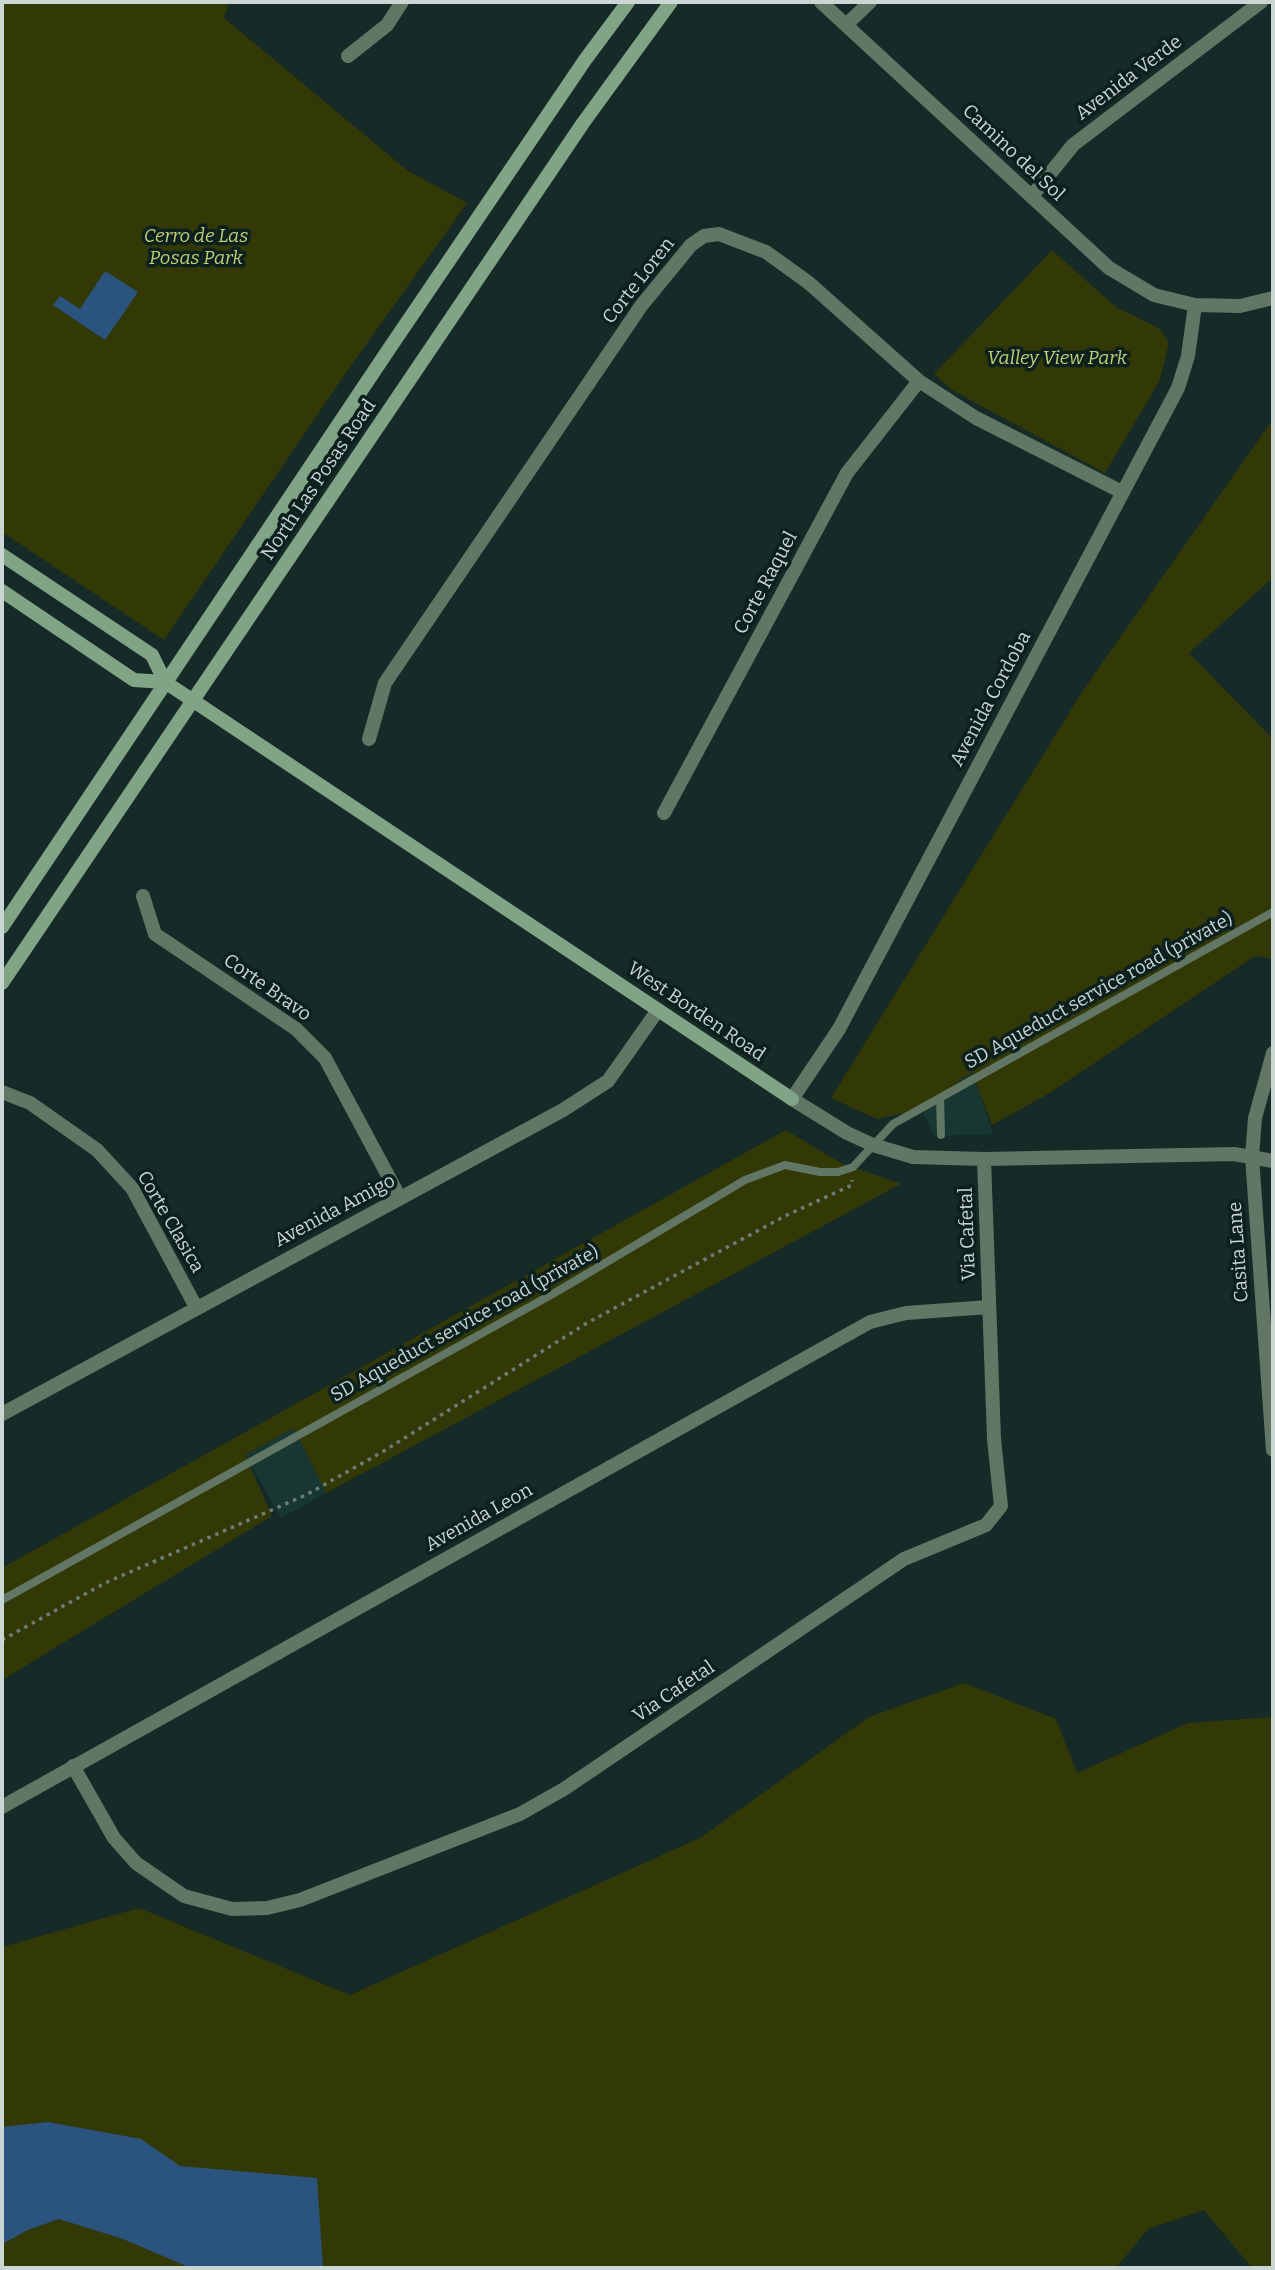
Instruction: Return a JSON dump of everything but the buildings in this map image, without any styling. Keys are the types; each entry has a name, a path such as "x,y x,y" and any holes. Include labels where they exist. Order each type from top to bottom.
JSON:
{"main road":[{"name":"North Las Posas Road","path":"2,927 584,60 628,2"},
{"name":"North Las Posas Road","path":"2,983 568,145 671,2"},
{"name":"West Borden Road","path":"2,555 152,655 165,682"},
{"name":"West Borden Road","path":"2,591 134,680 165,682 792,1099"}],"street":[{"path":"348,56 387,25 402,2"},
{"name":"Camino del Sol","path":"821,2 1109,268 1154,295 1195,305 1240,306 1273,298"},
{"path":"846,25 870,2"},
{"name":"Avenida Verde","path":"1032,196 1073,145 1261,2"},
{"name":"Corte Loren","path":"369,738 385,683 641,306 691,245 704,236 719,234 766,252 808,283 919,381 976,418 1122,492"},
{"name":"Avenida Cordoba","path":"792,1099 839,1029 1178,388 1188,356 1195,305"},
{"name":"Corte Raquel","path":"664,813 847,473 919,381"},
{"name":"Corte Bravo","path":"143,896 156,934 296,1029 325,1058 400,1198"},
{"name":"Avenida Amigo","path":"2,1414 564,1110 608,1081 658,1010"},
{"name":"Casita Lane","path":"1273,1053 1255,1118 1252,1157 1273,1450"},
{"name":"Corte Clasica","path":"2,1092 30,1102 97,1150 124,1179 132,1188 196,1307"},
{"name":"West Borden Road","path":"792,1099 873,1146 913,1157 984,1159 1234,1154 1273,1161"},
{"name":"Via Cafetal","path":"73,1766 114,1838 136,1863 184,1896 232,1909 267,1908 300,1900 520,1814 564,1789 904,1559 986,1525 1002,1506 994,1439 984,1159"},
{"name":"Avenida Leon","path":"2,1807 870,1322 906,1313 989,1307"}],"lane":[{"name":"SD Aqueduct service road (private)","path":"2,1600 547,1298 745,1180 785,1165 820,1172 853,1167 893,1124 1273,912"},
{"path":"940,1098 941,1135"}],"path":[{"path":"2,1640 104,1583 306,1495 384,1451 587,1323 785,1216 852,1185 853,1175 846,1169"}],"shaded area":[{"path":"972,1071 993,1134 934,1136 918,1101"},
{"path":"294,1427 326,1493 281,1518 245,1455"}],"green space":[{"name":"Cerro de Las Posas Park","path":"2,2 229,2 224,18 408,171 467,203 343,377 164,640 2,532"},
{"name":"Valley View Park","path":"1052,250 1116,307 1160,329 1169,343 1160,380 1105,473 952,390 934,374"},
{"path":"1273,419 1273,578 1189,653 1273,739 1273,959 1255,956 1048,1094 992,1125 972,1072 918,1110 877,1119 831,1098 1084,689"},
{"path":"786,1130 841,1163 901,1184 326,1493 294,1428 245,1455 272,1516 2,1680 2,1568"},
{"path":"964,1683 1056,1719 1077,1773 1188,1723 1273,1717 1273,2268 1252,2268 1204,2210 1148,2229 1116,2268 2,2268 2,1947 139,1908 350,1995 700,1838 869,1717"}],"water":[{"path":"105,271 138,292 105,340 53,305 60,296 80,309"},
{"path":"48,2122 141,2139 180,2166 317,2178 323,2268 191,2268 123,2239 59,2219 28,2230 2,2244 2,2127"}]}
